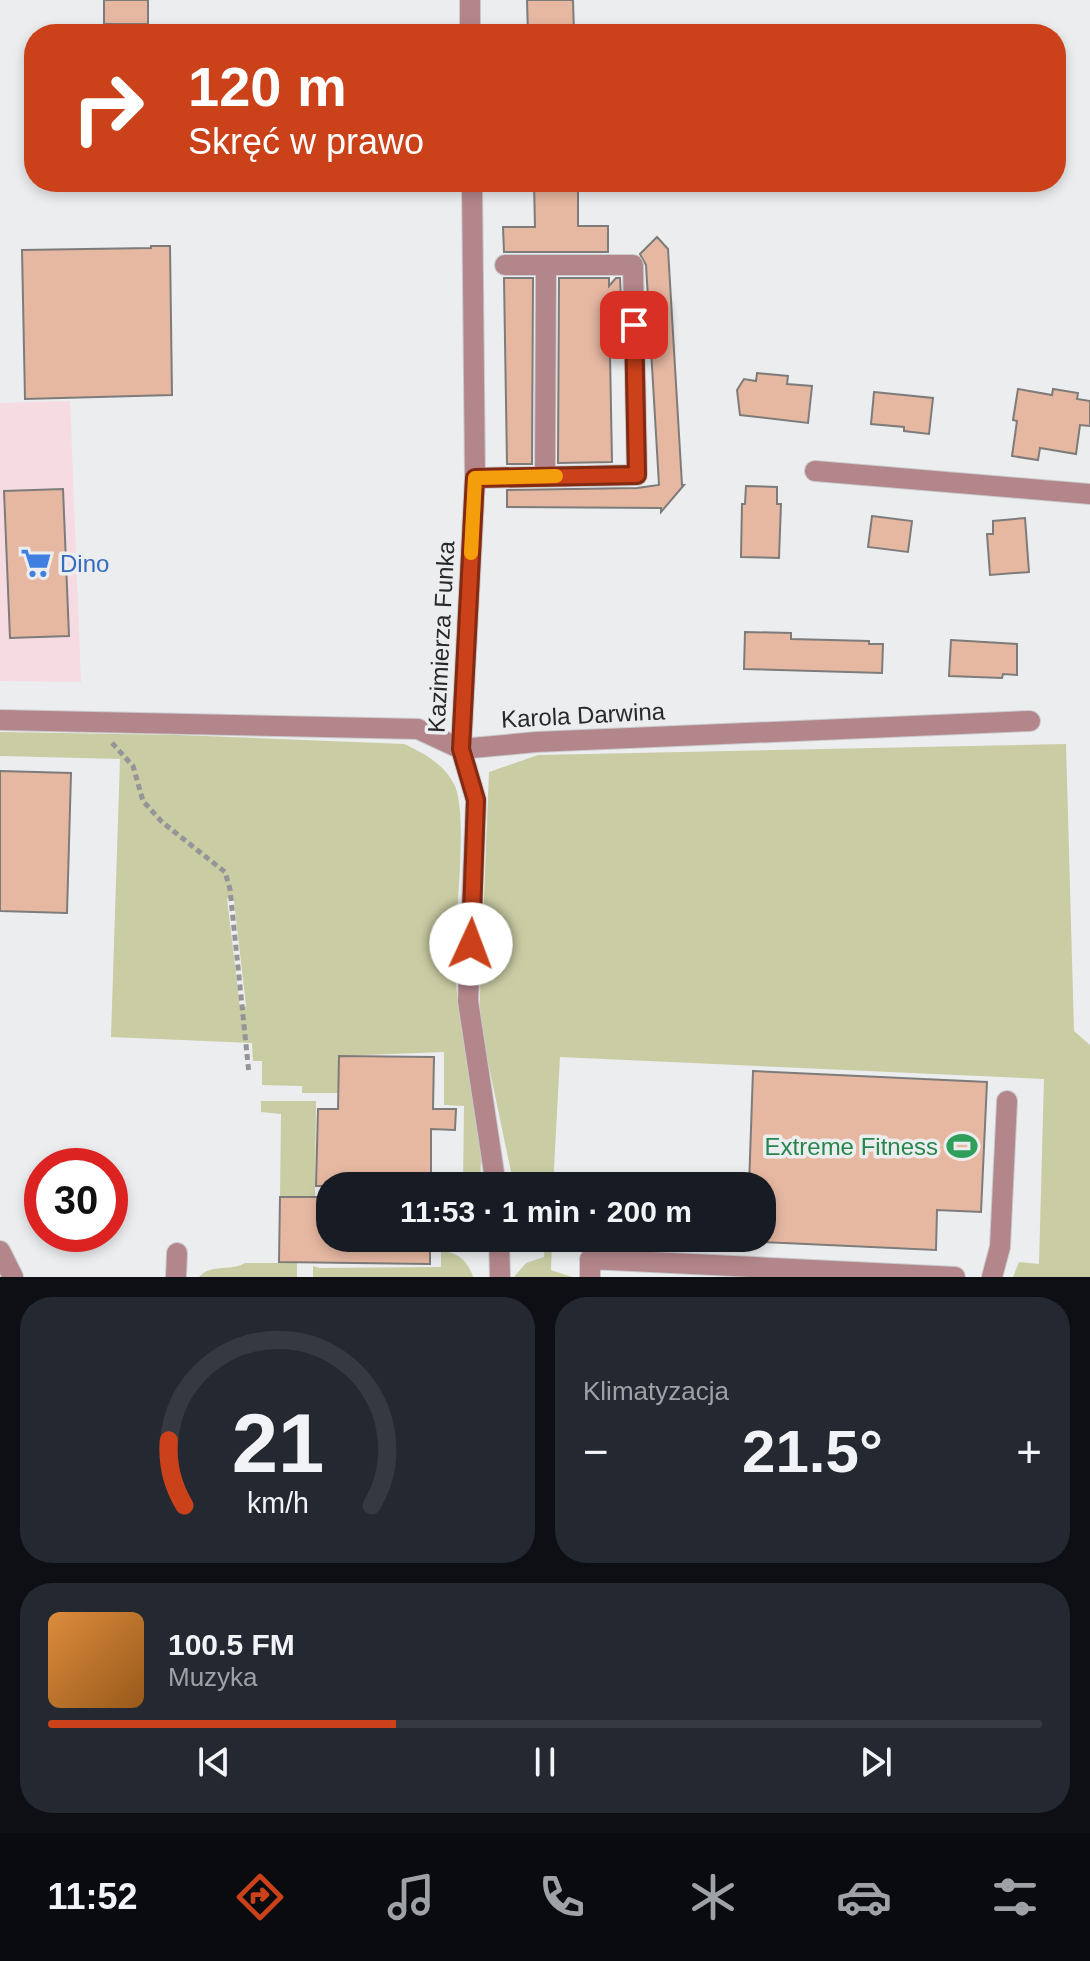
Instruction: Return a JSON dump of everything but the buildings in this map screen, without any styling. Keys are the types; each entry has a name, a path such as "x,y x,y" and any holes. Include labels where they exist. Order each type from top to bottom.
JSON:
{"street":[{"path":"470,0 470,24"},
{"name":"Kazimierza Funka","path":"472,192 475,478 461,749 476,800 468,1001 494,1172"},
{"path":"475,478 637,475 633,265 505,265"},
{"path":"545,476 546,266"},
{"path":"815,471 1090,494"},
{"path":"0,720 418,729 461,749"},
{"name":"Karola Darwina","path":"461,749 536,742 1030,721"},
{"path":"992,1277 1000,1247 1007,1101"},
{"path":"0,1251 13,1277"},
{"path":"499,1252 500,1277"},
{"path":"176,1277 177,1253"},
{"path":"590,1277 590,1259 955,1277"}],"path":[{"path":"77,722 112,743 133,766 143,801 162,822 225,872 230,889 249,1074"}],"shaded area":[{"path":"70,401 81,682 0,681 0,403"}],"green space":[{"path":"0,732 404,744 440,766 455,786 459,801 461,843 456,978 481,1131 481,1172 463,1172 464,1106 444,1105 444,1052 339,1056 338,1093 302,1093 302,1086 262,1085 262,1061 253,1061 252,1043 111,1037 120,759 0,756","holes":["227,898 234,901 246,1006 240,1008"]},
{"path":"1066,744 1074,1031 1090,1045 1090,1277 1013,1277 1019,1262 1039,1264 1044,1079 560,1057 554,1172 511,1172 479,1019 489,772 538,755"},
{"path":"261,1101 316,1101 315,1197 280,1197 281,1114 261,1112"},
{"path":"441,1252 452,1253 462,1258 473,1277 313,1277 313,1266 441,1267"},
{"path":"544,1252 552,1252 551,1270 572,1277 514,1277 526,1263 544,1257"},
{"path":"245,1263 297,1263 297,1277 199,1277 210,1270"}],"slow traffic":[{"path":"471,553 475,478 556,476"}],"place":[{"name":"Dino","path":"36,563"},
{"name":"Extreme Fitness","path":"962,1146"}],"route":[{"path":"471,944 476,800 461,749 475,478 637,475 634,325"}]}
